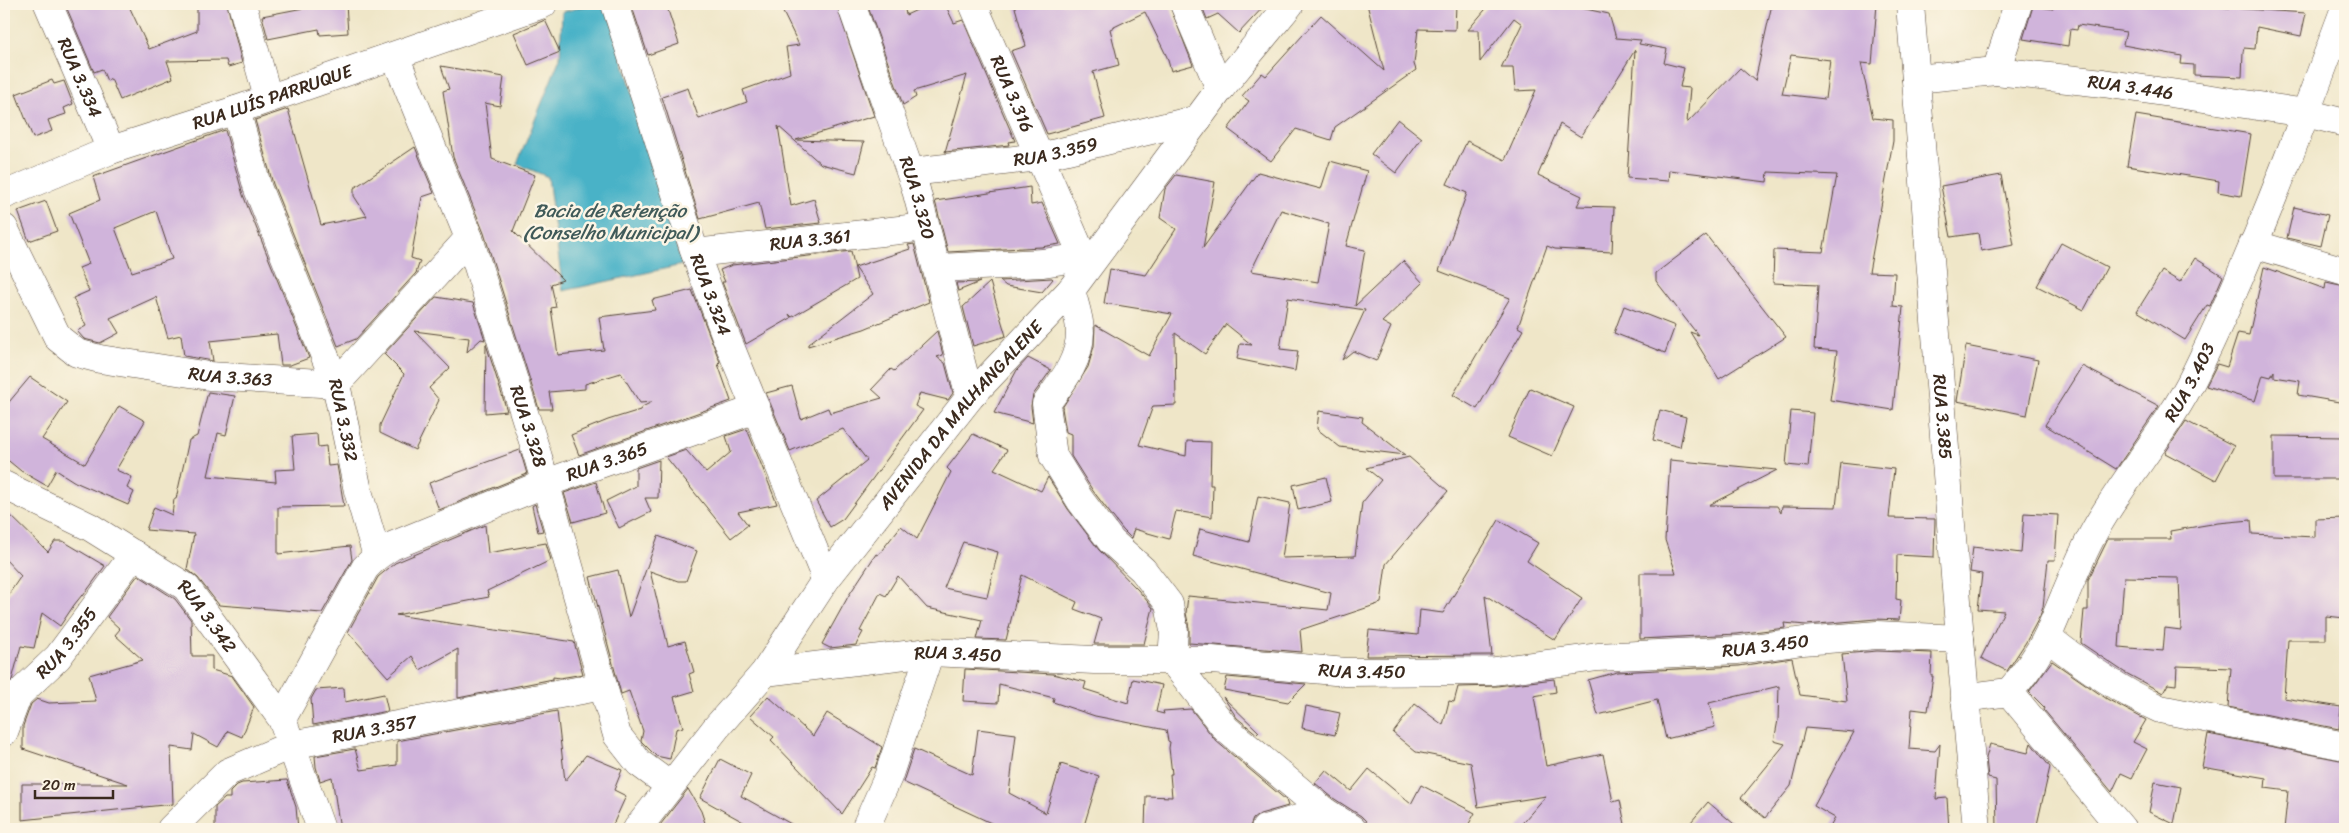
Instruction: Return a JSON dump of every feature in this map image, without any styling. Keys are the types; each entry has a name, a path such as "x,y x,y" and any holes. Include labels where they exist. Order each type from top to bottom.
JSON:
{"street":[{"name":"RUA 3.334","path":"48,4 111,150"},
{"path":"242,4 268,98"},
{"name":"RUA LUÍS PARRUQUE","path":"4,195 111,150 395,56 483,13 543,4"},
{"name":"RUA 3.324","path":"615,4 695,253 725,334 826,579"},
{"name":"RUA 3.320","path":"852,4 911,172 970,397"},
{"name":"RUA 3.316","path":"973,4 1038,157 1086,260"},
{"path":"1184,4 1220,89"},
{"name":"AVENIDA DA MALHANGALENE","path":"637,829 669,786 765,672 826,579 970,397 1072,290 1086,260 1198,120 1220,89 1290,4"},
{"name":"RUA 3.385","path":"1910,4 1960,639 1977,829"},
{"path":"1996,71 2018,4"},
{"name":"RUA 3.403","path":"2009,692 2029,668 2047,637 2088,543 2108,507 2173,416 2196,372 2254,244 2345,8"},
{"name":"RUA 3.328","path":"395,56 469,238 546,483 618,735 639,763 669,786"},
{"name":"RUA 3.446","path":"1916,79 1996,71 2103,83 2306,113 2345,123"},
{"name":"RUA 3.332","path":"236,110 258,189 336,384 358,492 377,556"},
{"name":"RUA 3.359","path":"911,172 1038,157 1198,120"},
{"name":"RUA 3.361","path":"695,253 926,227"},
{"name":"RUA 3.363","path":"4,228 58,338 77,353 100,359 208,376 336,384"},
{"path":"336,384 469,238"},
{"path":"2254,244 2345,271"},
{"path":"937,268 1086,260"},
{"path":"1072,290 1080,331 1078,348 1073,366 1046,404 1054,456 1080,500 1111,541 1143,570 1169,604 1174,631 1172,660 1226,729 1324,811 1352,829"},
{"name":"RUA 3.365","path":"377,556 392,546 546,483 756,409"},
{"name":"RUA 3.342","path":"4,486 90,527 186,587 282,719 321,829"},
{"name":"RUA 3.355","path":"4,732 11,693 58,657 134,554"},
{"path":"282,719 365,568 377,556"},
{"name":"RUA 3.450","path":"765,672 930,652 1094,660 1212,660 1346,672 1495,671 1598,658 1738,650 1803,641 1877,635 1960,639"},
{"path":"2047,637 2084,664 2146,703 2160,709 2345,746"},
{"path":"865,829 888,777 930,652"},
{"name":"RUA 3.357","path":"171,829 228,772 291,745 604,686"},
{"path":"1965,700 1978,696 2009,692 2122,829"},
{"path":"1265,829 1324,811"}],"water":[{"name":"Bacia de Retenção (Conselho Municipal)","path":"594,4 607,4 682,265 563,291 548,177 517,164 560,58 562,12"}],"building":[{"path":"65,4 128,4 149,49 197,31 197,4 227,4 242,63 228,67 226,60 167,61 173,78 120,100 111,79 107,81 102,69 94,72"},
{"path":"324,4 346,4 348,33 320,35 319,29 268,39 262,16"},
{"path":"631,4 666,4 679,44 648,55"},
{"path":"779,4 836,4 874,116 796,140 864,142 856,173 821,164 778,126 791,206 814,199 821,223 765,229 759,203 700,219 662,97 688,88 699,119 747,102 743,90 790,73 786,47 799,45"},
{"path":"867,4 904,4 906,15 930,4 945,4 954,23 963,20 1015,141 1008,142 1009,145 945,152 967,75 914,91 916,97 903,105"},
{"path":"1014,4 1169,4 1193,65 1171,71 1167,57 1145,12 1110,29 1119,65 1093,72 1105,118 1047,134 1011,51 1026,46"},
{"path":"1201,4 1266,4 1239,33 1218,14 1207,19"},
{"path":"1367,4 1456,4 1455,30 1418,29 1414,64 1416,70 1335,127 1331,140 1296,129 1271,161 1228,129 1249,101 1242,96 1262,73 1266,76 1321,15 1384,71"},
{"path":"1490,4 1562,4 1609,14 1616,38 1641,40 1639,44 1667,49 1664,63 1684,68 1680,87 1690,88 1687,123 1740,68 1755,81 1772,4 1877,4 1872,64 1861,63 1873,118 1893,120 1893,141 1869,272 1895,273 1893,306 1903,307 1893,410 1830,400 1837,351 1814,349 1818,285 1773,283 1774,250 1823,252 1837,175 1768,172 1767,182 1669,170 1668,181 1627,178 1635,50 1581,137 1560,124 1538,175 1582,196 1577,206 1614,207 1612,252 1555,249 1547,246 1518,327 1523,330 1477,409 1453,395 1510,298 1439,271 1467,193 1447,184 1467,141 1505,160 1536,90 1515,91 1513,68 1501,68 1522,24 1514,18 1480,62 1479,30 1468,30","holes":["1791,55 1830,60 1825,99 1782,94"]},
{"path":"2054,4 2201,4 2200,6 2306,13 2301,36 2257,27 2255,49 2244,48 2242,77 2194,75 2194,65 2181,64 2182,56 2123,45 2126,32 2078,25 2077,30 2070,29 2068,46 2023,39 2033,6 2053,9"},
{"path":"545,20 560,52 528,65 514,33"},
{"path":"441,66 504,77 500,106 485,103 492,159 535,175 513,231 563,280 551,284 556,307 551,308 558,355 604,350 599,317 655,310 652,300 692,290 720,362 718,364 731,401 579,455 571,435 640,410 652,402 640,403 621,373 585,384 585,389 549,392 552,409 539,409 484,233 453,157 443,91 449,89"},
{"path":"52,80 54,84 64,81 73,104 64,108 66,114 48,120 52,131 33,138 16,94"},
{"path":"288,109 321,225 367,216 354,196 354,188 415,147 434,193 422,197 411,258 420,261 416,273 356,339 338,346 273,184 255,120"},
{"path":"2136,115 2251,134 2241,196 2218,192 2219,181 2127,166"},
{"path":"1398,119 1422,138 1396,173 1371,154"},
{"path":"225,130 243,195 309,358 290,365 281,365 277,334 210,341 213,361 184,356 181,335 168,338 156,297 110,318 119,333 100,343 84,339 77,331 86,326 73,298 89,291 79,268 89,264 69,213 100,200 93,177","holes":["156,211 172,259 132,272 115,228"]},
{"path":"1330,161 1367,171 1346,246 1365,250 1355,306 1403,261 1423,283 1382,322 1391,327 1376,361 1353,351 1342,360 1365,310 1288,298 1280,349 1298,351 1295,371 1237,359 1240,344 1252,345 1226,324 1205,354 1175,333 1176,405 1153,406 1139,445 1186,456 1187,441 1211,442 1210,485 1213,485 1212,517 1176,511 1169,539 1134,529 1131,538 1093,491 1071,456 1071,434 1066,432 1062,408 1088,367 1094,346 1095,325 1149,356 1172,314 1104,303 1110,269 1146,275 1176,229 1160,218 1165,189 1176,175 1215,182 1203,248 1258,172 1321,189","holes":["1281,210 1329,224 1318,282 1251,271"]},
{"path":"2001,175 2014,245 1981,251 1978,233 1951,237 1941,186"},
{"path":"1030,187 1031,205 1042,203 1060,244 1041,247 948,252 935,201"},
{"path":"46,201 57,231 29,241 18,211"},
{"path":"2294,207 2328,215 2321,246 2287,238"},
{"path":"1706,235 1786,337 1719,379 1690,332 1698,335 1656,281 1656,273"},
{"path":"2061,243 2107,267 2084,310 2037,286"},
{"path":"914,244 929,302 864,329 808,346 808,344 873,294 855,267 910,249 908,245"},
{"path":"851,251 857,279 792,317 789,314 791,318 746,344 722,282 725,282 720,270 732,265"},
{"path":"2195,258 2223,276 2210,306 2207,305 2185,340 2137,311 2162,271 2180,282"},
{"path":"2264,267 2325,289 2326,282 2345,286 2345,403 2298,395 2300,381 2274,377 2274,371 2271,377 2263,375 2255,401 2206,386 2217,364 2227,367 2238,333 2249,335"},
{"path":"1052,278 1042,292 1006,286 1000,281"},
{"path":"980,282 958,291 956,283"},
{"path":"990,282 1006,336 973,346 963,307"},
{"path":"436,297 473,303 485,340 481,339 467,352 469,338 414,331 450,368 429,388 439,400 415,450 380,433 380,425 404,374 384,354"},
{"path":"1624,306 1675,326 1665,353 1614,333"},
{"path":"937,331 943,355 937,357 945,363 953,393 948,400 920,393 915,406 923,410 843,519 830,527 816,501 867,460 843,429 790,451 766,393 792,386 801,419 828,408 830,413 882,398 872,389 891,369 894,371"},
{"path":"486,344 507,411 485,413"},
{"path":"1966,346 2038,360 2027,415 1957,401"},
{"path":"1028,358 1051,370 1033,395 1031,406 1033,423 994,413 1017,370"},
{"path":"2082,366 2159,406 2116,469 2045,425"},
{"path":"30,377 67,402 42,439 85,464 119,406 145,421 116,470 132,477 127,488 134,492 128,505 75,482 56,470 47,486 21,471 4,457 4,408"},
{"path":"1530,388 1574,407 1552,456 1508,437"},
{"path":"208,392 235,396 226,435 218,433 208,476 276,482 275,470 295,469 292,436 317,434 318,447 326,446 328,466 337,465 344,506 278,507 278,554 350,546 352,560 322,613 219,605 198,578 187,569 194,534 146,530 154,507 172,515 174,499 176,499 189,440 197,436"},
{"path":"1660,410 1686,417 1680,447 1653,440"},
{"path":"1319,411 1363,417 1362,422 1405,455 1340,447 1317,429"},
{"path":"1791,411 1813,413 1808,467 1786,465"},
{"path":"2186,421 2234,446 2216,480 2165,453"},
{"path":"747,429 777,504 738,512 748,525 731,538 666,457 686,450 706,473 731,452 726,436"},
{"path":"973,434 1007,450 994,469 1041,491 1048,477 1068,509 1099,550 1153,608 1144,644 1094,644 1101,619 1074,609 1077,602 1022,575 1006,640 977,639 982,620 927,608 898,576 886,596 880,593 860,631 863,632 856,645 830,648 822,644 849,595 876,554 878,555 901,526 917,539 951,472 947,468","holes":["963,542 998,552 987,597 944,588"]},
{"path":"2274,436 2345,437 2345,479 2274,479"},
{"path":"520,450 527,474 439,510 429,483"},
{"path":"1409,457 1448,491 1386,564 1381,603 1300,630 1302,652 1189,643 1186,613 1188,596 1328,610 1331,593 1193,556 1200,529 1249,542 1258,496 1290,503 1282,558 1355,556 1362,503 1381,480 1366,468"},
{"path":"659,460 658,498 645,498 651,512 619,528 606,501 636,486 636,468"},
{"path":"1670,460 1777,470 1709,505 1777,506 1781,513 1782,506 1836,507 1841,463 1894,469 1889,518 1935,519 1934,557 1897,555 1896,599 1901,600 1899,620 1876,619 1806,625 1784,623 1785,628 1737,634 1640,639 1640,573 1676,573 1665,540"},
{"path":"1326,477 1332,502 1298,510 1293,485"},
{"path":"596,482 605,513 573,522 564,493"},
{"path":"535,504 543,531 538,532 532,506"},
{"path":"4,509 48,552 55,541 63,541 105,566 60,626 42,613 34,648 21,646 12,680 6,685 4,685 4,601 21,576 4,558"},
{"path":"2024,513 2058,515 2055,560 2048,560 2043,607 2040,616 2007,671 1981,658 2004,611 1978,609 1982,574 1970,572 1973,547 2021,553"},
{"path":"2345,518 2345,618 2326,616 2326,640 2288,640 2284,698 2341,707 2339,729 2228,707 2231,668 2177,666 2176,685 2168,684 2163,693 2124,672 2081,643 2084,610 2088,610 2088,580 2108,539 2171,539 2170,531 2251,520 2252,534 2315,537 2315,519","holes":["2124,577 2179,578 2181,630 2165,628 2163,651 2119,647"]},
{"path":"1499,520 1538,543 1527,561 1582,598 1555,640 1485,595 1492,655 1366,656 1369,630 1418,635 1420,610 1443,613"},
{"path":"485,525 488,553 546,543 551,560 487,591 489,597 396,615 574,642 583,674 560,678 553,677 553,679 458,698 458,649 420,670 412,656 388,677 348,632 378,577 395,563"},
{"path":"658,536 697,551 686,581 678,581 650,571 668,646 685,641 694,672 689,674 694,691 674,697 683,727 676,729 670,759 656,756 641,741 643,731 629,691 621,694 590,577 618,570 629,617"},
{"path":"138,575 175,599 191,620 192,656 212,656 212,670 232,676 254,707 242,737 228,731 218,747 194,734 192,750 171,747 173,804 22,820 22,784 128,784 23,749 23,726 31,704 37,699 49,703 96,701 89,675 143,660 115,635 120,629 107,617"},
{"path":"1877,651 1932,653 1931,676 1933,676 1928,711 1912,709 1909,749 1935,751 1940,744 1936,799 1947,798 1949,829 1829,829 1835,818 1814,806 1854,732 1805,728 1791,786 1765,818 1741,798 1785,744 1774,741 1778,720 1779,686 1709,703 1715,727 1666,739 1657,700 1598,715 1588,680 1617,672 1739,666 1792,658 1800,695 1847,701 1842,654"},
{"path":"2052,661 2107,699 2146,720 2133,742 2147,749 2132,778 2121,773 2112,792 2044,710 2045,708 2029,692"},
{"path":"965,669 1053,674 1086,682 1084,689 1128,703 1133,679 1162,685 1156,712 1164,714 1163,711 1191,709 1216,741 1286,800 1288,806 1260,814 1253,819 1249,829 1145,829 1146,796 1172,797 1170,742 1168,741 1166,730 1095,716 1053,702 1054,698 999,684 998,703 963,701"},
{"path":"1227,677 1306,684 1288,702 1224,690"},
{"path":"1554,679 1556,692 1534,696 1546,766 1603,754 1613,802 1620,800 1626,829 1517,829 1546,796 1478,807 1471,763 1416,752 1393,733 1415,704 1443,725 1449,701 1454,702 1458,687 1497,686"},
{"path":"344,688 345,702 384,694 388,711 313,725 311,699 316,690"},
{"path":"768,696 813,736 827,713 882,747 875,768 872,767 842,814 771,740 774,737 750,716"},
{"path":"1223,697 1259,732 1257,734 1237,718"},
{"path":"1306,706 1340,713 1335,735 1302,728"},
{"path":"557,711 565,781 586,755 622,770 614,790 626,796 611,829 340,829 332,777 320,781 316,767 315,756 355,749 361,770 397,765 397,741"},
{"path":"978,729 1016,734 1009,793 1046,813 1061,764 1099,776 1083,829 1004,829 903,782 914,749 972,775"},
{"path":"2208,734 2345,761 2345,829 2284,829 2288,791 2265,788 2266,778 2202,767"},
{"path":"2031,743 2050,767 2036,829 1997,829 1996,780 1988,778 1986,758 1990,744 2028,753"},
{"path":"720,759 751,775 741,796 800,829 756,829 700,798"},
{"path":"1369,769 1411,804 1421,785 1475,813 1466,829 1368,829 1366,821 1361,816 1333,798 1315,783 1326,770 1351,791"},
{"path":"287,780 296,807 298,829 215,829 215,807 225,798 230,798 230,792 237,785"},
{"path":"2155,782 2181,787 2174,824 2149,812"},
{"path":"688,789 701,811 707,829 657,829"},
{"path":"1708,802 1740,829 1685,829"}]}
